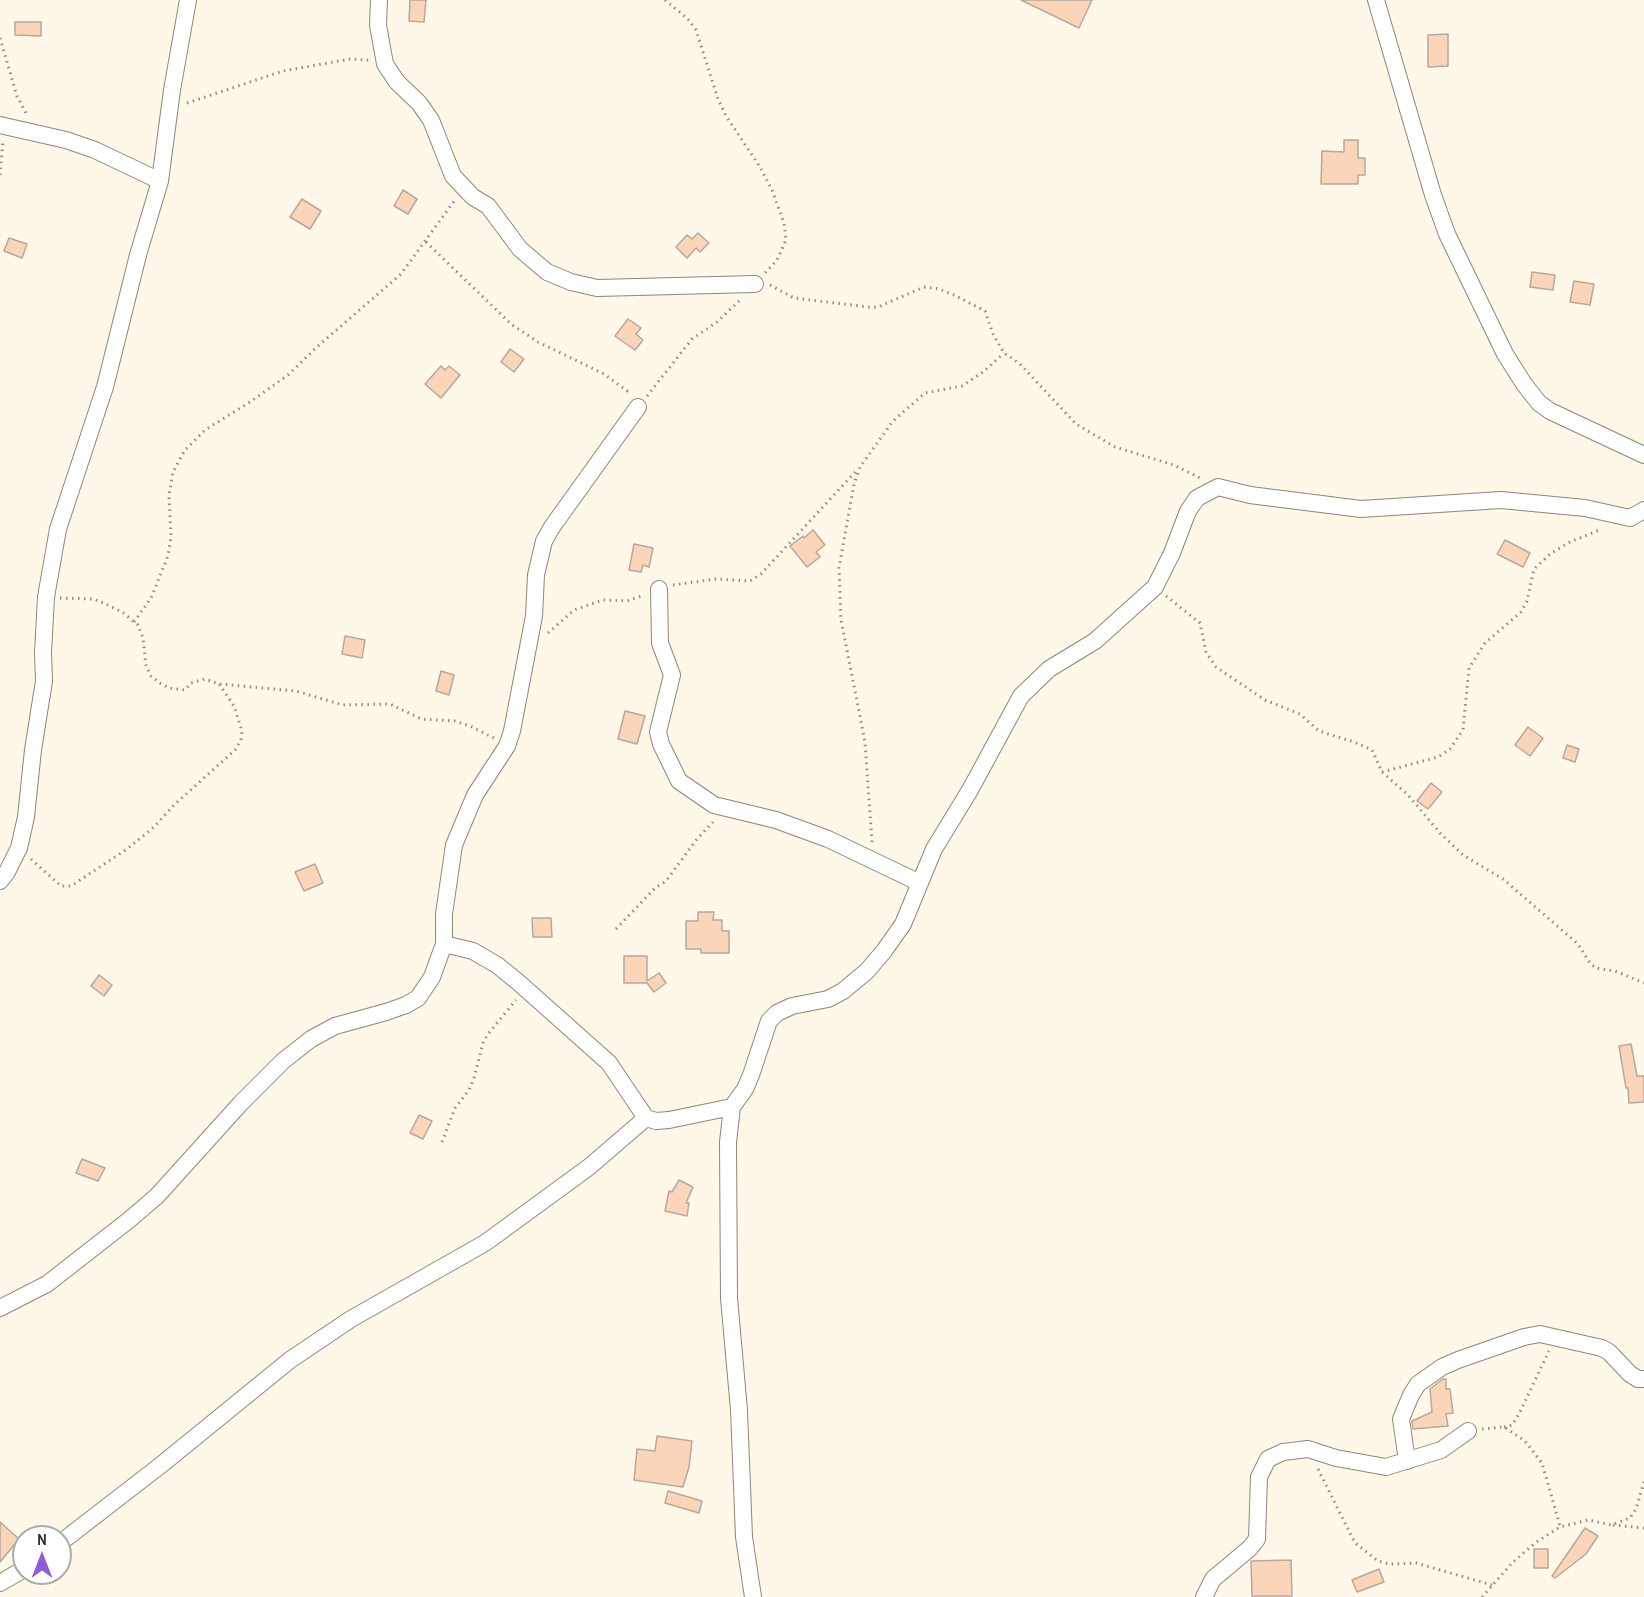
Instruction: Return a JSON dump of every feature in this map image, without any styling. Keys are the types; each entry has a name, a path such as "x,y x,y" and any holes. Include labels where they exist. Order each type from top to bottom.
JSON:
{"street":[{"path":"0,881 7,872 18,848 26,817 33,750 44,681 46,597 58,529 105,387 138,255 160,181 188,0"},
{"path":"379,0 378,26 385,64 397,82 419,103 431,120 453,176 463,188 488,206 520,249 547,272 571,282 597,288 757,282"},
{"path":"1376,0 1433,195 1447,234 1504,354 1539,403 1550,411 1644,455"},
{"path":"2,125 95,150 160,181"},
{"path":"0,1308 46,1284 157,1196 241,1103 283,1061 311,1039 335,1026 396,1009 418,998 432,977 444,944 444,914 454,845 476,795 507,746 512,730 525,671 534,616 536,575 544,541 638,407"},
{"path":"753,1597 744,1537 739,1410 729,1298 728,1142 732,1107 745,1089 751,1075 768,1021 777,1013 792,1006 828,999 867,971 903,924 934,849 970,790 1021,696 1049,669 1095,641 1155,587 1172,553 1188,511 1197,498 1218,487 1250,495 1361,509 1502,500 1585,508 1630,518 1644,510"},
{"path":"659,589 660,642 672,675 658,732 661,744 680,781 714,805 786,824 828,839 897,870 920,883"},
{"path":"444,944 473,951 497,964 525,988 609,1063 646,1118 656,1121 669,1120 732,1107"},
{"path":"72,1534 290,1360 351,1319 485,1243 589,1167 646,1118"},
{"path":"1407,1461 1401,1419 1418,1384 1442,1367 1491,1349 1540,1334 1602,1348 1609,1352 1630,1374 1638,1379 1644,1379"},
{"path":"1204,1597 1213,1579 1250,1548 1257,1539 1259,1477 1268,1459 1283,1452 1308,1449 1336,1458 1386,1467 1441,1450 1468,1431"}],"path":[{"path":"426,242 511,324 538,342 604,374 630,393 638,407 692,339 717,322 777,260 786,240 784,223 772,190 760,166 726,116 718,99 696,30 688,19 665,0"},
{"path":"0,38 17,96 36,133"},
{"path":"170,108 283,71 313,64 350,58 385,64"},
{"path":"0,175 2,125"},
{"path":"134,622 151,598 168,556 171,537 170,495 173,472 184,450 205,430 288,375 401,274 463,188"},
{"path":"757,282 794,298 868,307 885,305 924,287 939,289 986,311 993,334 1004,353 1020,364 1076,424 1116,447 1174,465 1218,487"},
{"path":"546,636 552,627 574,610 603,600 627,601 659,589 716,579 750,581 761,574 860,467 893,421 925,393 962,386 983,372 1004,353"},
{"path":"860,467 847,516 839,568 840,609 865,742 873,861"},
{"path":"1382,772 1438,757 1450,749 1463,730 1469,668 1485,643 1521,612 1527,601 1534,569 1550,554 1570,542 1605,528"},
{"path":"1155,587 1200,623 1206,652 1216,667 1265,700 1300,714 1319,730 1372,750 1382,772 1408,795 1440,833 1463,855 1503,879 1578,944 1596,968 1615,971 1644,983"},
{"path":"46,597 93,599 122,612 142,630 146,666 151,676 160,683 180,690 184,690 191,683 205,679 219,684 296,691 343,705 390,704 421,718 454,721 470,726 507,746"},
{"path":"18,848 61,886 71,886 127,849 154,827 174,805 235,750 242,731 240,722 234,706 219,684"},
{"path":"616,929 655,888 666,881 697,839 728,808"},
{"path":"442,1142 454,1108 469,1090 474,1078 483,1043 525,988"},
{"path":"1468,1431 1512,1425 1555,1337"},
{"path":"1504,1427 1525,1441 1542,1463 1560,1527"},
{"path":"1308,1449 1355,1543 1378,1561 1390,1564 1416,1563 1492,1585"},
{"path":"1611,1525 1630,1518 1636,1509 1644,1482"},
{"path":"1482,1597 1535,1543 1560,1527 1588,1520 1644,1528"}],"building":[{"path":"410,0 426,0 424,22 409,21"},
{"path":"1021,0 1092,0 1079,28"},
{"path":"15,22 41,22 41,36 15,35"},
{"path":"1448,34 1448,66 1428,67 1428,35"},
{"path":"1344,140 1358,140 1358,158 1365,158 1365,175 1358,175 1358,184 1321,184 1322,151 1344,152"},
{"path":"403,190 417,199 408,214 394,206"},
{"path":"302,199 321,211 310,229 290,217"},
{"path":"698,233 709,243 700,252 696,248 687,258 676,247 687,235 692,239"},
{"path":"9,238 27,244 22,258 4,251"},
{"path":"1532,272 1555,275 1553,290 1530,287"},
{"path":"1574,281 1594,284 1590,305 1570,302"},
{"path":"628,319 641,328 636,334 643,340 635,350 615,336"},
{"path":"510,349 524,359 514,372 501,362"},
{"path":"441,366 445,370 449,366 460,375 441,398 425,384"},
{"path":"813,530 825,545 816,552 820,557 807,567 790,546"},
{"path":"1505,540 1530,553 1523,567 1497,554"},
{"path":"634,544 653,548 649,567 643,565 641,572 629,570"},
{"path":"345,636 365,640 362,658 342,654"},
{"path":"441,671 454,675 449,695 436,691"},
{"path":"625,711 645,716 637,744 618,739"},
{"path":"1528,727 1543,738 1530,756 1515,745"},
{"path":"1567,745 1579,749 1575,762 1563,758"},
{"path":"1431,783 1442,792 1428,809 1417,801"},
{"path":"315,864 323,883 304,891 295,872"},
{"path":"698,912 714,912 713,920 722,920 722,931 729,931 729,953 701,953 701,949 686,949 686,921 698,921"},
{"path":"532,918 551,918 552,937 533,937"},
{"path":"624,956 647,956 647,981 659,973 666,983 654,992 647,983 624,983"},
{"path":"99,975 112,985 104,996 91,986"},
{"path":"1631,1044 1637,1076 1644,1076 1644,1102 1629,1103 1619,1046"},
{"path":"419,1115 432,1121 423,1139 410,1133"},
{"path":"82,1159 105,1168 98,1181 76,1173"},
{"path":"679,1180 693,1187 686,1203 689,1203 687,1216 665,1211 669,1191 672,1192"},
{"path":"1446,1379 1446,1389 1450,1389 1453,1413 1446,1414 1448,1426 1413,1429 1412,1421 1432,1412 1430,1389"},
{"path":"657,1436 692,1441 689,1467 683,1487 634,1480 637,1449 655,1451"},
{"path":"668,1491 702,1501 699,1513 665,1503"},
{"path":"0,1522 12,1533 12,1547 0,1562"},
{"path":"1585,1528 1598,1536 1586,1554 1555,1578 1552,1576"},
{"path":"1534,1549 1548,1549 1548,1568 1534,1568"},
{"path":"1291,1560 1292,1596 1252,1596 1251,1561"},
{"path":"1379,1569 1384,1582 1357,1592 1352,1580"}]}
